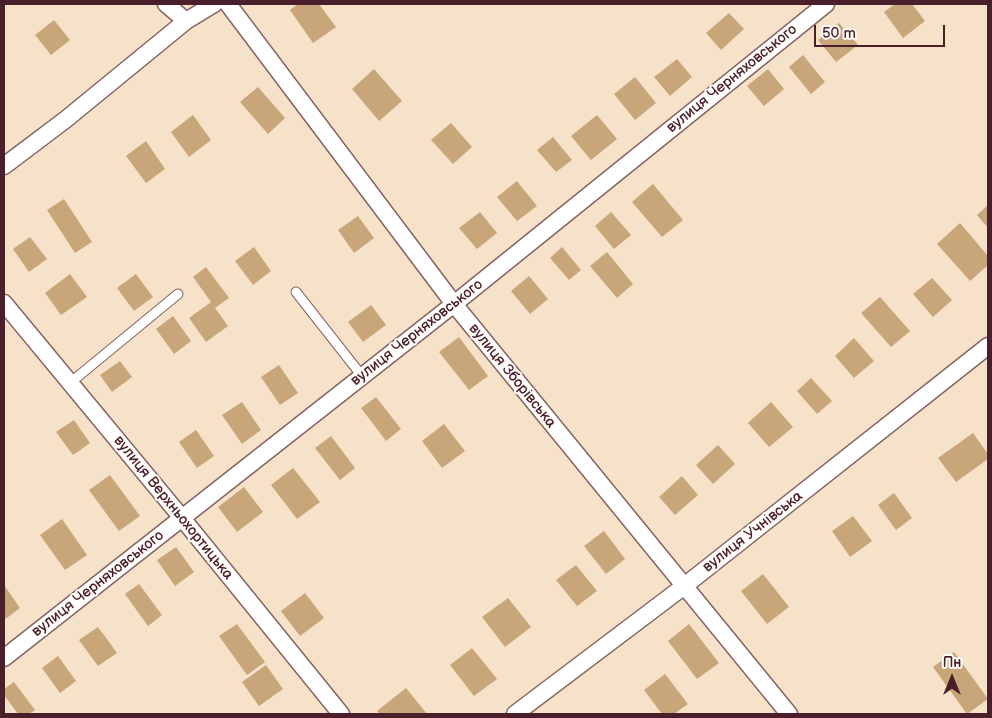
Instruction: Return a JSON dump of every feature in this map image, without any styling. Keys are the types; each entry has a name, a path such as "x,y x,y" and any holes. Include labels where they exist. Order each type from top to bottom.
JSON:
{"street":[{"path":"166,4 186,21"},
{"path":"4,166 65,120 186,21 214,4"},
{"name":"вулиця Зборівська","path":"228,4 454,304 683,587 789,714"},
{"name":"вулиця Черняховського","path":"4,658 454,304 826,4"},
{"name":"вулиця Верхньохортицька","path":"4,303 341,714"},
{"name":"вулиця Учнівська","path":"515,714 683,587 988,346"}],"lane":[{"path":"296,292 362,376"},
{"path":"70,383 178,294"}],"building":[{"path":"298,4 319,4 336,27 313,43 290,10"},
{"path":"895,4 912,4 925,21 903,38 884,12"},
{"path":"729,13 744,29 721,50 706,33"},
{"path":"54,20 70,40 51,55 35,35"},
{"path":"839,23 858,45 836,62 818,40"},
{"path":"803,55 825,82 811,94 789,67"},
{"path":"677,59 692,77 670,96 654,77"},
{"path":"374,69 402,101 379,121 352,89"},
{"path":"768,69 784,89 764,106 747,86"},
{"path":"635,77 656,103 635,120 614,94"},
{"path":"258,87 285,118 268,134 240,102"},
{"path":"193,115 211,140 189,157 171,132"},
{"path":"597,115 617,139 591,160 571,136"},
{"path":"451,123 472,147 453,164 431,140"},
{"path":"553,137 572,160 556,172 537,150"},
{"path":"146,141 165,169 146,183 126,156"},
{"path":"517,181 537,206 517,221 497,197"},
{"path":"653,184 683,220 662,237 632,202"},
{"path":"64,199 92,242 75,253 47,210"},
{"path":"988,205 988,228 977,215"},
{"path":"480,212 497,233 477,249 459,228"},
{"path":"611,212 631,235 614,249 595,226"},
{"path":"358,216 374,238 354,253 338,230"},
{"path":"960,223 988,256 988,265 970,281 937,244"},
{"path":"30,237 47,259 29,272 13,249"},
{"path":"254,247 271,271 253,285 235,261"},
{"path":"562,247 581,270 569,280 550,258"},
{"path":"607,252 633,284 617,298 590,266"},
{"path":"206,267 229,298 215,308 228,326 206,342 189,318 211,302 193,277"},
{"path":"70,274 87,297 61,315 45,293"},
{"path":"136,274 153,297 134,311 117,288"},
{"path":"529,276 548,299 530,314 511,291"},
{"path":"932,278 952,300 933,317 913,294"},
{"path":"880,297 910,331 891,347 861,313"},
{"path":"371,305 386,325 363,342 348,322"},
{"path":"173,316 191,341 174,354 156,329"},
{"path":"459,337 488,376 469,390 439,352"},
{"path":"854,338 874,361 854,378 835,356"},
{"path":"120,361 132,377 112,392 100,375"},
{"path":"279,365 298,393 280,405 261,377"},
{"path":"811,378 832,401 817,414 797,391"},
{"path":"376,397 401,429 386,441 361,408"},
{"path":"242,402 261,430 242,444 222,415"},
{"path":"771,402 793,427 769,447 748,423"},
{"path":"74,420 90,443 73,455 56,432"},
{"path":"444,424 465,451 442,468 422,441"},
{"path":"196,430 214,456 197,468 179,442"},
{"path":"973,433 988,454 988,459 956,482 938,458"},
{"path":"331,436 355,468 340,480 315,448"},
{"path":"718,445 735,464 713,484 696,465"},
{"path":"293,468 320,502 297,519 271,485"},
{"path":"110,475 140,516 119,531 89,490"},
{"path":"682,476 698,495 675,515 659,497"},
{"path":"244,487 263,512 237,532 218,507"},
{"path":"894,493 912,518 896,530 878,505"},
{"path":"853,516 872,541 850,557 832,531"},
{"path":"62,519 87,555 65,570 40,535"},
{"path":"604,531 625,559 606,574 584,546"},
{"path":"176,547 194,572 175,586 157,560"},
{"path":"576,565 597,591 577,606 556,580"},
{"path":"763,574 789,607 767,624 741,591"},
{"path":"139,584 162,615 148,626 125,594"},
{"path":"4,585 20,608 4,620"},
{"path":"305,593 324,618 300,636 281,611"},
{"path":"508,598 531,627 505,647 482,617"},
{"path":"237,624 265,662 247,675 219,636"},
{"path":"689,624 719,663 697,679 668,641"},
{"path":"98,627 117,653 98,666 79,640"},
{"path":"472,648 497,679 474,696 450,665"},
{"path":"954,652 988,699 967,714 933,667"},
{"path":"58,656 76,681 60,693 42,668"},
{"path":"266,665 283,689 259,706 242,682"},
{"path":"665,674 688,704 674,714 662,714 644,690"},
{"path":"14,682 35,710 29,714 18,714 4,695 4,689"},
{"path":"406,688 427,714 380,714 377,711"}]}
